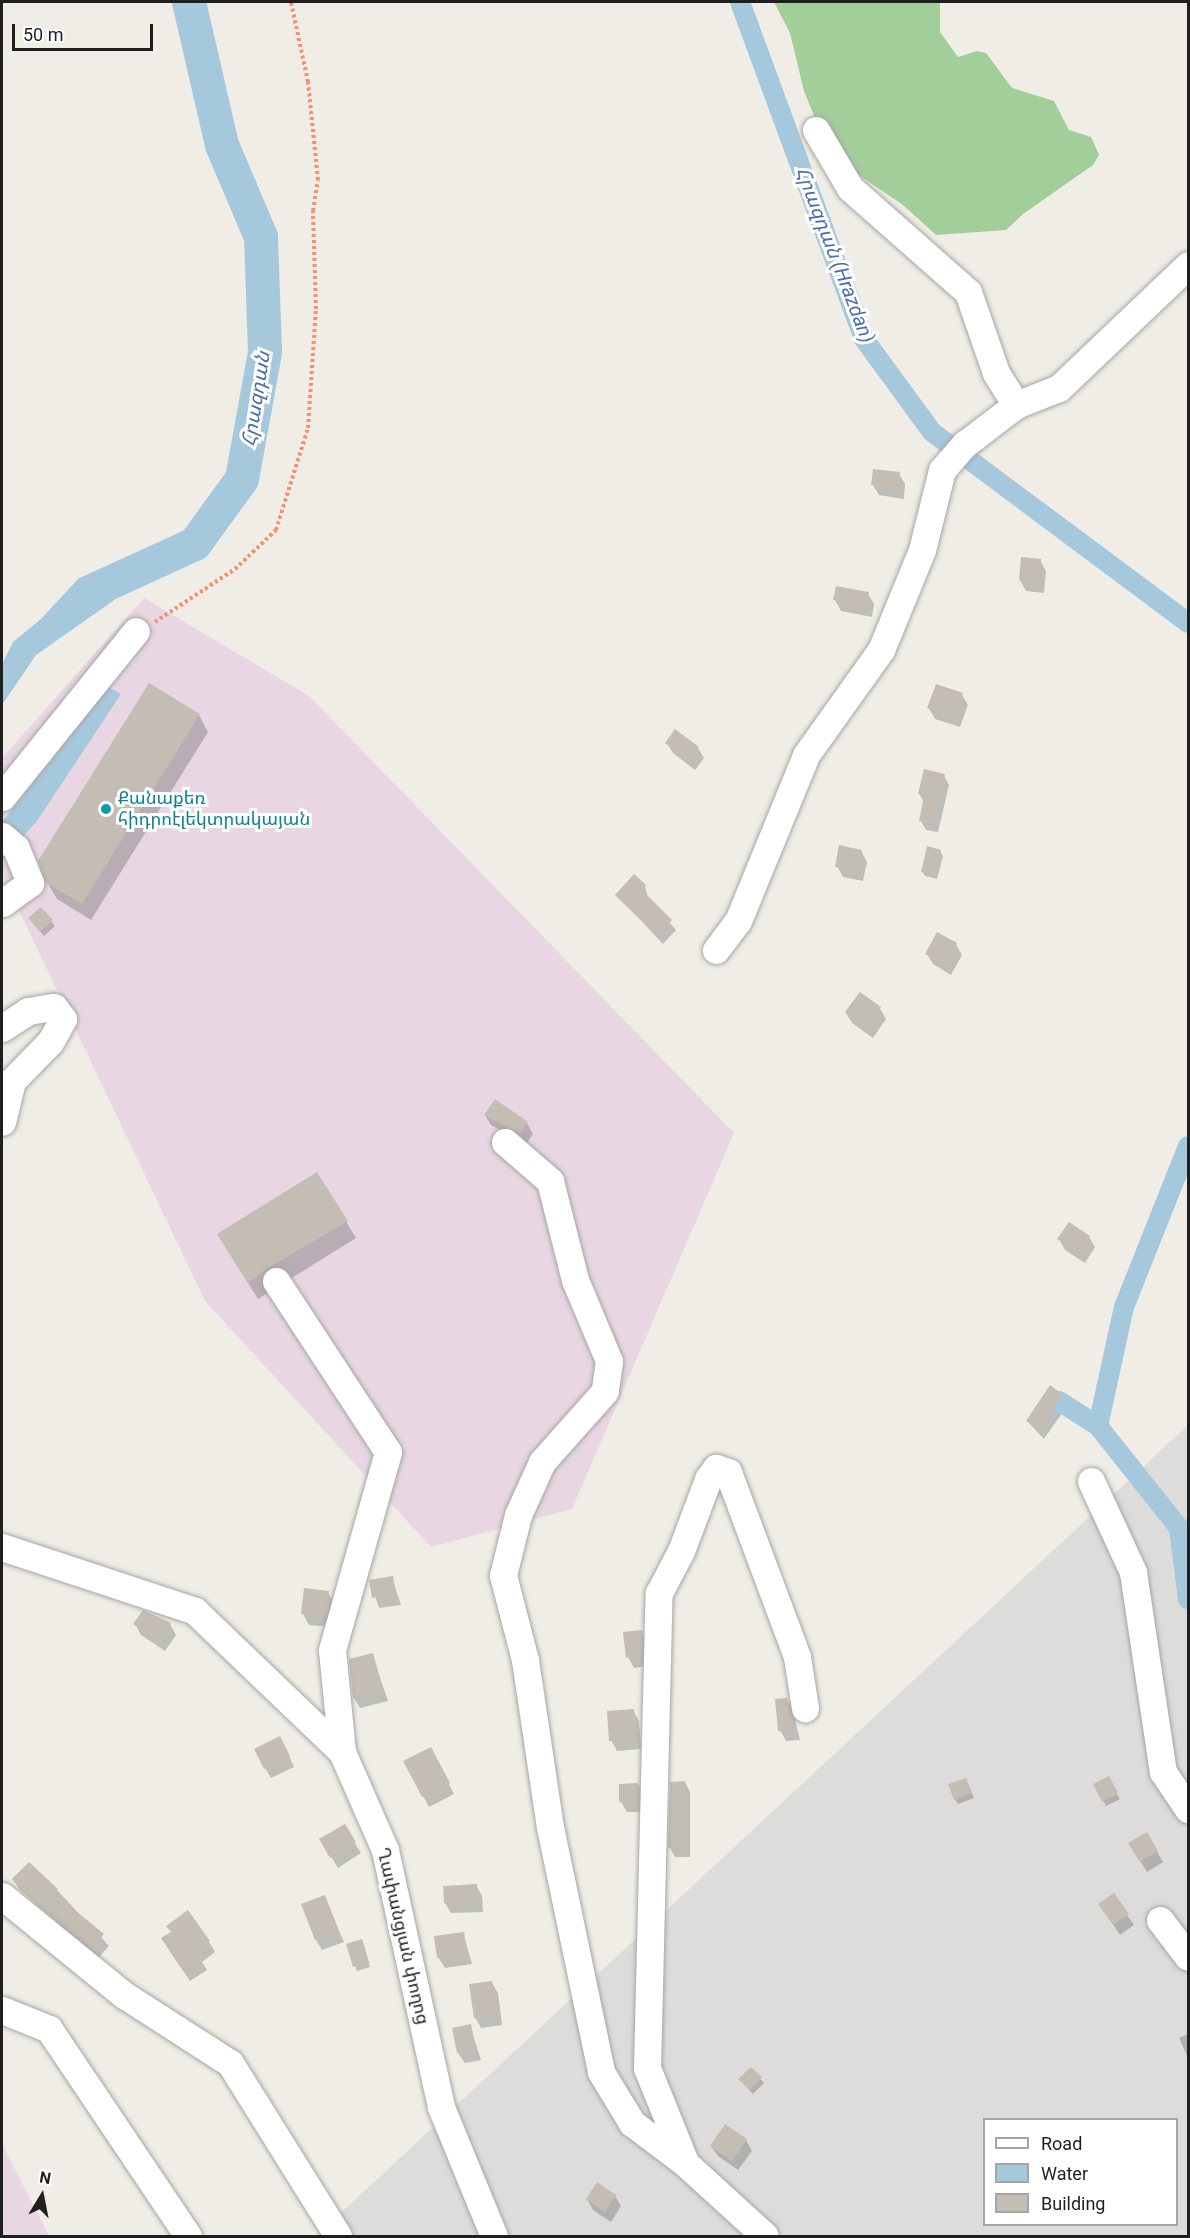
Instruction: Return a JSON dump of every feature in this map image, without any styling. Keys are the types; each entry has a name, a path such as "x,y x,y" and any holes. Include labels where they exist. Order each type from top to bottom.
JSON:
{"street":[{"path":"816,130 850,188 968,292 976,324 996,373 1016,405"},
{"path":"716,950 738,921 806,755 881,650 922,550 942,470 965,444 1016,405 1059,388 1188,265"},
{"path":"2,797 136,631"},
{"path":"2,903 30,883 9,842"},
{"path":"2,1028 37,1010 54,1007 63,1019 50,1042 12,1081 2,1122"},
{"path":"505,1142 550,1181 575,1280 609,1361 605,1390 542,1462 519,1515 503,1575 525,1660 550,1827 601,2072 632,2123 685,2163 765,2236"},
{"path":"276,1281 388,1452 332,1650 342,1752"},
{"path":"685,2163 647,2068 659,1593 681,1551 708,1479 716,1468 728,1472 797,1657 805,1708"},
{"path":"1091,1481 1133,1572 1163,1772 1188,1809"},
{"name":"Ղափանցյան փողոց","path":"2,1547 195,1611 342,1752 385,1850 441,2107 494,2236"},
{"path":"2,1896 124,1995 230,2063 338,2236"},
{"path":"1160,1920 1188,1957"},
{"path":"2,2010 49,2029 188,2236"}],"path":[{"path":"136,631 167,617 205,591 276,530 308,428 316,309 313,211 318,180 315,126 291,2"}],"shaded area":[{"path":"144,598 309,696 734,1133 572,1509 431,1547 205,1301 2,875 2,758"},
{"path":"1188,1423 1188,2236 316,2236 1186,1427"},
{"path":"2,2144 49,2236 2,2236"}],"green space":[{"path":"774,2 940,2 940,32 958,57 977,51 986,53 1012,88 1054,101 1069,130 1091,137 1099,155 1093,165 1023,214 1006,230 936,235 903,205 844,165 815,118 804,91 790,33"}],"water":[{"path":"134,570 120,596 36,655 2,705 2,664 13,642 41,619 79,578"},
{"path":"107,686 121,694 37,821 2,860 2,822 67,740 87,706"}],"building":[{"path":"873,469 900,472 898,489 871,485"},
{"path":"1021,557 1041,559 1038,583 1019,580"},
{"path":"836,586 869,592 866,607 833,600"},
{"name":"Քանաքեռ հիդրոէլեկտրակայան","path":"149,683 200,714 82,904 45,882 38,861"},
{"path":"936,684 963,693 954,717 927,708"},
{"path":"675,729 699,747 689,761 665,743"},
{"path":"924,769 945,774 933,824 919,821 924,795 918,794"},
{"path":"839,845 862,850 858,871 835,867"},
{"path":"927,846 941,850 935,875 921,872"},
{"path":"634,874 646,885 642,890 672,920 657,936 615,895"},
{"path":"41,907 53,920 40,932 28,918"},
{"path":"937,932 957,943 945,965 925,954"},
{"path":"860,992 881,1007 867,1028 845,1012"},
{"path":"495,1099 528,1122 520,1134 484,1115"},
{"path":"317,1172 348,1221 268,1268 248,1283 217,1234"},
{"path":"1069,1222 1090,1236 1079,1253 1057,1239"},
{"path":"1050,1385 1062,1394 1038,1429 1026,1421"},
{"path":"393,1576 396,1594 372,1598 369,1580"},
{"path":"304,1588 329,1591 325,1617 301,1614"},
{"path":"143,1610 171,1623 158,1641 133,1624"},
{"path":"642,1630 642,1656 626,1658 623,1632"},
{"path":"373,1653 383,1690 353,1698 349,1659"},
{"path":"787,1698 795,1729 778,1731 775,1699"},
{"path":"634,1709 636,1739 609,1741 607,1711"},
{"path":"280,1736 290,1756 264,1769 254,1749"},
{"path":"431,1747 450,1783 422,1797 403,1761"},
{"path":"1109,1776 1118,1793 1102,1802 1093,1784"},
{"path":"966,1778 972,1793 954,1800 948,1784"},
{"path":"685,1781 685,1848 668,1848 670,1782"},
{"path":"638,1783 638,1801 619,1802 619,1784"},
{"path":"345,1824 356,1842 330,1858 319,1839"},
{"path":"1147,1832 1158,1851 1140,1862 1128,1843"},
{"path":"29,1862 58,1889 54,1893 104,1934 92,1949 12,1879"},
{"path":"477,1884 478,1901 444,1903 443,1886"},
{"path":"1114,1893 1129,1914 1113,1925 1098,1904"},
{"path":"325,1895 339,1931 315,1940 301,1904"},
{"path":"188,1910 210,1941 196,1951 202,1958 183,1971 161,1938 171,1932 166,1926"},
{"path":"464,1932 467,1953 437,1958 434,1936"},
{"path":"362,1939 369,1962 353,1967 346,1944"},
{"path":"492,1981 497,2015 474,2018 469,1984"},
{"path":"471,2024 476,2050 457,2053 452,2028"},
{"path":"751,2067 762,2077 750,2090 738,2079"},
{"path":"725,2124 747,2139 732,2161 710,2146"},
{"path":"597,2182 616,2195 605,2212 586,2199"}],"waterway":[{"name":"Հրազդան","path":"90,592 195,544 242,479 265,352 261,237 222,145 189,2"},
{"name":"Հրազդան (Hrazdan)","path":"740,2 864,339 932,432 1188,623"},
{"name":"Հրազդան (Hrazdan)","path":"1098,1426 1124,1307 1188,1146"},
{"path":"1059,1401 1098,1426 1179,1528 1188,1599"}],"place":[{"name":"Քանաքեռ հիդրոէլեկտրակայան","path":"106,809"}]}
